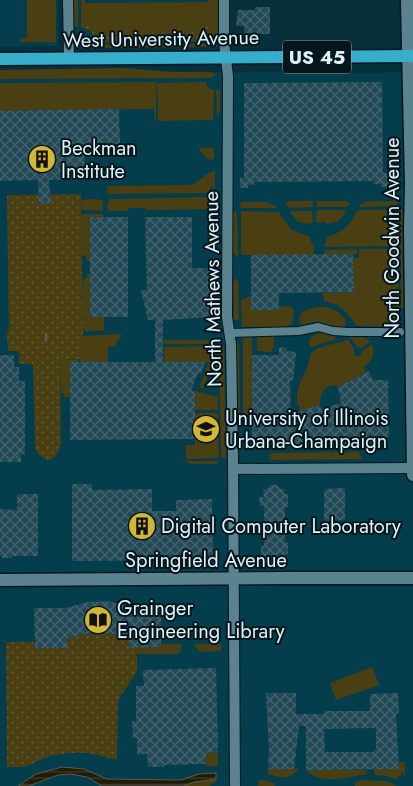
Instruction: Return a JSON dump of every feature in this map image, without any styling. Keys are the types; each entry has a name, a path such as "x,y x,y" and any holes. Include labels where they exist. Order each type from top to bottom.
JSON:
{"main road":[{"name":"West University Avenue","path":"0,59 411,56"}],"street":[{"path":"68,0 68,58"},
{"name":"North Mathews Avenue","path":"224,0 228,76 227,322 231,356 233,469 235,786"},
{"name":"North Goodwin Avenue","path":"407,0 411,56 412,196 408,332 413,475"},
{"path":"229,333 299,331 318,327 333,331 349,332 408,332"},
{"path":"233,469 413,468"},
{"name":"Springfield Avenue","path":"0,580 413,578"}],"shaded area":[{"path":"0,0 58,0 58,46 0,47"},
{"path":"27,0 56,0 56,42 20,42 21,38 27,38"},
{"path":"74,0 78,0 78,27 73,27"},
{"path":"75,0 219,0 220,47 75,49"},
{"path":"81,0 85,0 85,3 207,2 207,0 219,0 219,40 201,41 206,38 203,26 203,30 169,34 159,32 148,33 133,38 112,30 107,37 102,37 90,26 81,24"},
{"path":"205,22 212,23 209,35 201,41 96,42 91,31 81,27 81,24 90,26 103,37 107,37 112,30 117,28 124,36 133,38 148,33 159,32 169,34 203,30"},
{"path":"216,44 208,47 85,48 77,45"},
{"path":"123,68 173,72 210,72 216,74 211,78 0,79 0,70"},
{"name":"University of Illinois Urbana-Champaign","path":"413,70 413,786 0,786 0,71 381,73"},
{"path":"156,82 156,121 154,109 0,111 0,83"},
{"path":"206,82 207,87 214,90 213,120 158,121 157,83"},
{"path":"216,90 220,90 220,112 217,117"},
{"path":"198,148 214,148 214,160 207,159"},
{"path":"215,171 215,188 213,189 212,185 208,193 107,193 107,186 191,185 198,182 208,173"},
{"path":"81,194 83,335 80,338 80,359 60,361 61,444 56,456 48,461 38,454 35,447 33,364 19,364 19,351 8,351 7,195"},
{"path":"209,197 212,205 213,200 215,202 214,209 147,210 145,208 129,208 128,211 110,211 107,208 109,199"},
{"path":"81,200 103,200 102,211 82,210"},
{"path":"289,201 313,201 313,207 291,208 285,205"},
{"path":"316,201 347,201 350,204 346,207 317,207"},
{"path":"368,201 397,201 397,206 360,207 359,205"},
{"path":"240,202 266,202 276,206 276,208 241,208"},
{"path":"400,209 404,211 405,308 401,308"},
{"path":"317,210 344,210 346,213 337,222 326,224 326,222 316,222"},
{"path":"397,210 398,246 324,247 327,237 345,228 357,211"},
{"path":"232,211 237,212 238,257 233,252"},
{"path":"241,211 278,212 292,230 310,237 314,246 314,255 241,255"},
{"path":"291,211 312,211 313,222 308,224 298,222 290,213"},
{"path":"83,214 103,214 103,217 90,217 90,261 87,261 86,256 82,255 81,218"},
{"path":"357,249 357,254 324,254 325,250"},
{"path":"359,249 398,249 399,327 357,326 345,311 337,305 324,301 323,293 354,292 353,258 359,258"},
{"path":"87,274 90,274 90,317 104,317 104,331 86,331 83,329 83,280 87,278"},
{"path":"236,278 238,280 239,320 234,320 233,284"},
{"path":"251,296 252,310 279,310 279,306 292,307 294,311 292,324 286,327 242,327 241,300"},
{"path":"316,307 328,308 339,313 345,319 346,326 335,328 316,322 301,325 299,319 302,312"},
{"path":"328,332 335,336 335,340 312,347 309,346 310,339 314,335"},
{"path":"121,334 122,336 115,346 108,347 108,362 80,362 80,336"},
{"path":"274,335 274,348 272,348 272,352 257,351 257,337"},
{"path":"243,337 252,337 253,415 243,416"},
{"path":"350,337 366,338 370,342 361,348 357,347"},
{"path":"348,339 354,349 354,355 357,356 361,356 362,351 372,344 373,354 371,360 364,367 366,372 338,387 334,385 327,387 322,395 320,405 300,412 300,406 297,405 297,393 311,354 323,346"},
{"path":"164,340 216,340 217,344 164,344"},
{"path":"234,344 239,344 240,416 235,416"},
{"path":"217,346 217,354 203,388 199,388 209,362 164,362 164,347"},
{"path":"219,346 224,346 226,458 221,458"},
{"path":"78,359 78,362 70,363 70,397 64,397 64,394 61,393 60,361"},
{"path":"217,363 217,388 207,388"},
{"path":"195,391 218,397 218,410 195,410"},
{"path":"195,413 218,413 218,429 195,429"},
{"path":"195,431 218,431 219,458 186,459 186,445 195,445"},
{"path":"358,452 363,459 270,460 270,453"},
{"path":"186,461 218,461 218,464 191,464"},
{"path":"99,633 116,634 129,638 129,647 137,647 137,672 118,702 117,760 88,753 69,753 50,756 24,767 7,767 6,642 35,642 35,648 66,648 67,638"},
{"path":"161,644 181,644 181,651 178,654 137,654 137,647 160,647"},
{"path":"193,644 221,644 221,651 200,652"},
{"path":"372,667 379,685 336,700 330,683"},
{"path":"218,752 218,766 206,766 206,753"},
{"path":"399,762 405,762 405,775 401,772 401,776 398,776 397,780 386,776 374,775 374,769 398,769"},
{"path":"62,767 84,769 107,779 181,780 199,774 216,773 216,779 183,786 102,786 87,777 70,774 58,775 29,786 18,786 36,774"},
{"path":"299,768 293,775 285,777 268,774 268,769"},
{"path":"306,770 367,770 367,774 327,779 312,775"},
{"path":"216,779 217,781 209,786 183,786 195,782"},
{"path":"259,779 272,782 275,786 258,786"},
{"path":"363,780 386,781 397,786 355,786 355,782"}],"building":[{"path":"255,7 270,7 270,34 244,34 244,26 236,26 238,10 255,10"},
{"path":"382,82 383,173 398,173 398,180 389,180 389,187 381,187 381,184 374,184 374,181 254,182 254,185 248,185 248,188 240,188 240,178 244,178 244,83"},
{"name":"Beckman Institute","path":"119,109 120,144 85,145 85,163 90,163 90,172 85,172 85,179 49,180 51,203 39,204 38,180 0,181 0,111"},
{"path":"90,217 128,217 128,317 90,317"},
{"path":"145,217 192,217 192,268 213,268 212,317 163,320 163,362 205,362 201,373 198,373 191,391 195,391 195,439 70,440 70,362 155,362 155,320 148,320 141,290 147,290"},
{"path":"353,254 354,292 279,293 279,310 251,310 251,255"},
{"path":"279,347 287,348 287,351 296,352 293,381 290,380 291,414 320,405 321,409 341,403 338,387 369,371 373,380 388,380 389,437 380,437 373,444 326,446 270,445 269,439 252,440 252,355 279,355"},
{"path":"0,355 14,355 14,367 19,367 19,381 25,381 25,454 21,454 21,462 0,462"},
{"name":"Digital Computer Laboratory","path":"72,484 92,484 92,490 152,489 152,511 176,511 176,500 212,499 213,560 72,561"},
{"path":"271,485 277,485 280,489 284,489 284,494 288,494 288,507 285,507 285,543 288,543 288,554 285,554 285,561 279,561 279,565 271,565 271,561 264,561 264,555 261,555 261,546 264,546 264,506 260,506 259,497 264,497 263,489 267,489"},
{"path":"345,488 345,520 324,521 324,489"},
{"path":"17,494 38,494 38,556 2,558 0,556 0,509 17,510"},
{"name":"Grainger Engineering Library","path":"107,601 129,606 161,606 161,647 129,648 129,638 116,634 99,633 67,638 67,648 35,648 34,608 66,608 87,602"},
{"path":"216,668 218,752 206,753 206,764 148,767 147,754 137,754 137,738 133,738 132,721 136,721 136,686 144,686 143,670"},
{"path":"266,693 296,693 296,714 324,714 324,711 370,711 370,694 398,693 399,714 396,714 399,769 306,770 306,726 299,726 294,769 268,769","holes":["376,728 376,750 374,752 325,752 324,729"]}],"waterway":[{"path":"46,334 46,341"}],"place":[{"name":"Beckman Institute","path":"42,159"},
{"name":"University of Illinois Urbana-Champaign","path":"206,429"},
{"name":"Digital Computer Laboratory","path":"142,526"},
{"name":"Grainger Engineering Library","path":"98,620"}]}
